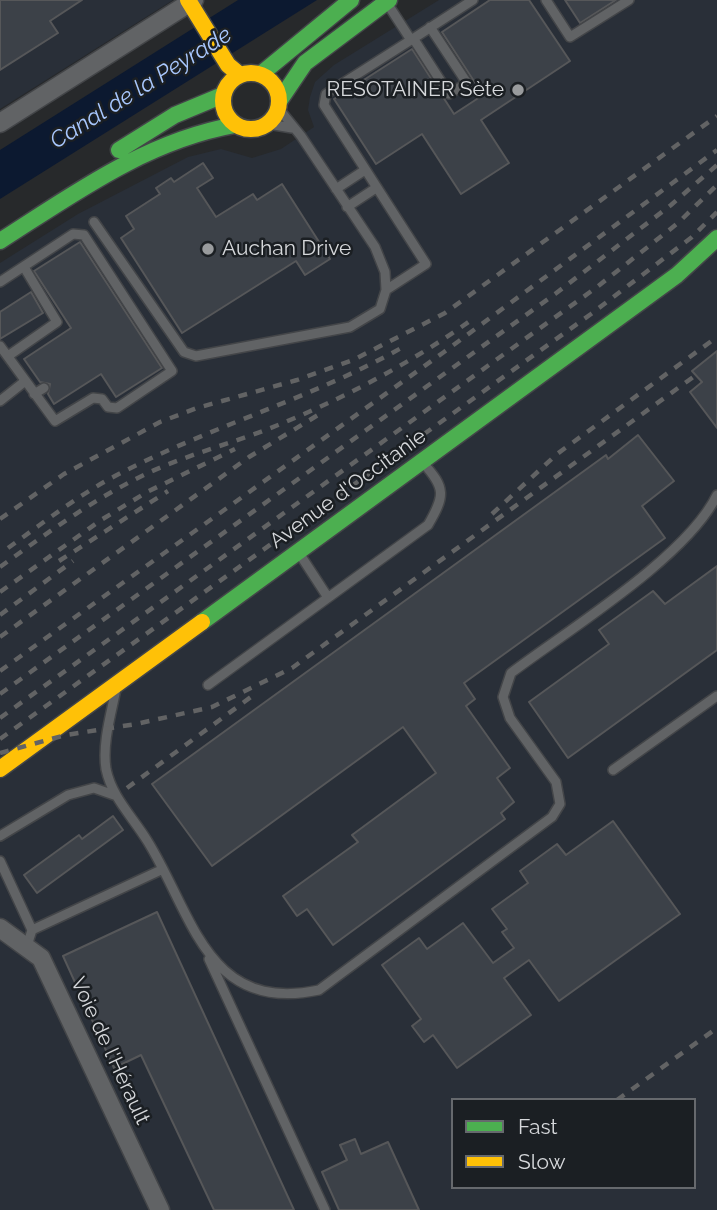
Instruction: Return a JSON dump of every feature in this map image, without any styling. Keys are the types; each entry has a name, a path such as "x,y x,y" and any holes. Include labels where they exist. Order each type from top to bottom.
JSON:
{"main road":[{"path":"261,74 351,0"},
{"path":"0,241 146,151 221,126 235,125 251,130 268,124 305,63 387,1"},
{"path":"193,5 233,73"},
{"path":"233,73 261,74 274,84 279,104"},
{"path":"233,73 223,95 225,112 235,125"},
{"path":"0,225 175,115 223,95"},
{"name":"Avenue d'Occitanie","path":"0,769 667,282 717,238"}],"street":[{"path":"0,123 193,5"},
{"name":"Voie de l'Hérault","path":"0,928 30,938 160,1210"}],"lane":[{"path":"386,290 426,264 324,105 324,99 326,94 472,0"},
{"path":"546,0 570,37 629,0"},
{"path":"387,1 449,94 467,83 430,27"},
{"path":"94,222 175,343 184,352 196,356 350,327 380,309 386,290 385,272 375,247 301,136 292,128 279,104"},
{"path":"268,124 292,128"},
{"path":"336,189 365,170"},
{"path":"347,207 376,188"},
{"path":"0,346 55,421 93,398 102,399 108,407 117,408 142,386 172,370 84,235 73,234 57,250 24,267 1,287"},
{"path":"8,356 57,322 24,267"},
{"path":"0,401 24,382"},
{"path":"34,394 44,388"},
{"path":"208,685 428,525 441,502 440,482 421,462"},
{"path":"206,954 236,981 265,993 292,996 318,990 552,817 560,804 555,782 510,718 503,697 511,673 662,560 710,510 717,495"},
{"path":"298,552 327,596"},
{"path":"117,684 107,736 106,767 114,794 149,844 206,954 325,1210"},
{"path":"614,770 717,696"},
{"path":"0,836 68,794 94,788 114,794"},
{"path":"0,861 30,938 161,870"}],"shaded area":[{"path":"0,0 173,0 0,109"},
{"path":"439,0 717,0 717,1210 0,1210 0,263 78,214 188,157 221,149 252,158 281,149 314,127 308,110 315,82 334,65"}],"water":[{"name":"Canal de la Peyrade","path":"238,0 317,0 0,199 0,150"}],"building":[{"path":"0,0 82,0 50,21 58,33 0,70"},
{"path":"490,0 529,0 570,61 481,120 509,163 461,194 422,134 376,164 334,99 412,49 454,114 483,95 442,32"},
{"path":"565,0 616,0 580,23"},
{"name":"Auchan Drive","path":"203,163 213,178 197,188 216,217 253,194 257,200 282,184 330,259 305,275 296,261 182,333 121,238 134,229 126,216 160,194 156,188 171,178 174,182"},
{"path":"80,242 162,368 116,397 101,374 54,404 48,394 50,384 40,382 24,359 71,328 34,271"},
{"path":"31,292 43,313 0,339 0,312"},
{"path":"717,351 717,428 690,392 702,382 692,371"},
{"path":"638,435 674,481 642,506 665,538 464,683 475,699 466,706 510,768 497,778 514,802 501,813 505,819 333,945 307,909 297,916 283,896 358,842 352,835 436,773 403,727 212,866 152,784 606,455 608,459"},
{"path":"717,566 717,650 568,758 529,702 609,644 599,630 653,591 665,604"},
{"path":"113,816 123,830 37,893 24,875 79,835 82,839"},
{"path":"613,821 680,914 559,1001 529,960 504,978 531,1015 457,1068 433,1035 424,1042 412,1026 421,1019 382,965 419,938 427,949 463,923 493,963 514,948 502,932 507,929 492,909 528,883 520,871 557,844 566,855"},
{"path":"157,912 294,1210 214,1210 141,1055 114,1068 63,956"},
{"path":"355,1139 361,1154 388,1142 419,1210 339,1210 322,1172 347,1160 340,1145"}],"railway":[{"path":"0,519 64,474 160,422 353,360 445,313 717,116"},
{"path":"0,671 444,352 717,150"},
{"path":"0,694 555,294 671,205 717,165"},
{"path":"0,718 597,287 678,223 717,185"},
{"path":"0,739 591,314 692,237 717,212"},
{"path":"0,567 72,517 128,483 321,406 400,366 474,318"},
{"path":"492,514 557,454 717,337"},
{"path":"8,548 74,501 115,476 186,442 332,382 403,347"},
{"path":"0,753 66,735 136,724 212,707 292,668 696,375"},
{"path":"0,637 249,457 318,415"},
{"path":"0,592 101,520 147,492 235,449"},
{"path":"59,561 168,491"},
{"path":"0,615 73,561"},
{"path":"127,788 255,694"},
{"path":"620,1098 717,1028"}],"traffic: fast":[{"path":"261,74 351,0"},
{"path":"280,100 305,63 389,0"},
{"path":"119,150 175,115 223,95"},
{"path":"0,241 84,187 141,156 171,143 235,125"},
{"path":"202,622 677,275 717,238"}],"traffic: slow":[{"path":"188,0 228,65 240,75"},
{"path":"245,73 257,73 267,77 275,85 279,101 275,117 267,125 257,129 245,129 235,125 227,117 223,107 223,95 227,85 235,77 245,73"},
{"path":"0,769 202,622"}],"place":[{"name":"RESOTAINER Sète","path":"518,90"},
{"name":"Auchan Drive","path":"208,249"}]}
